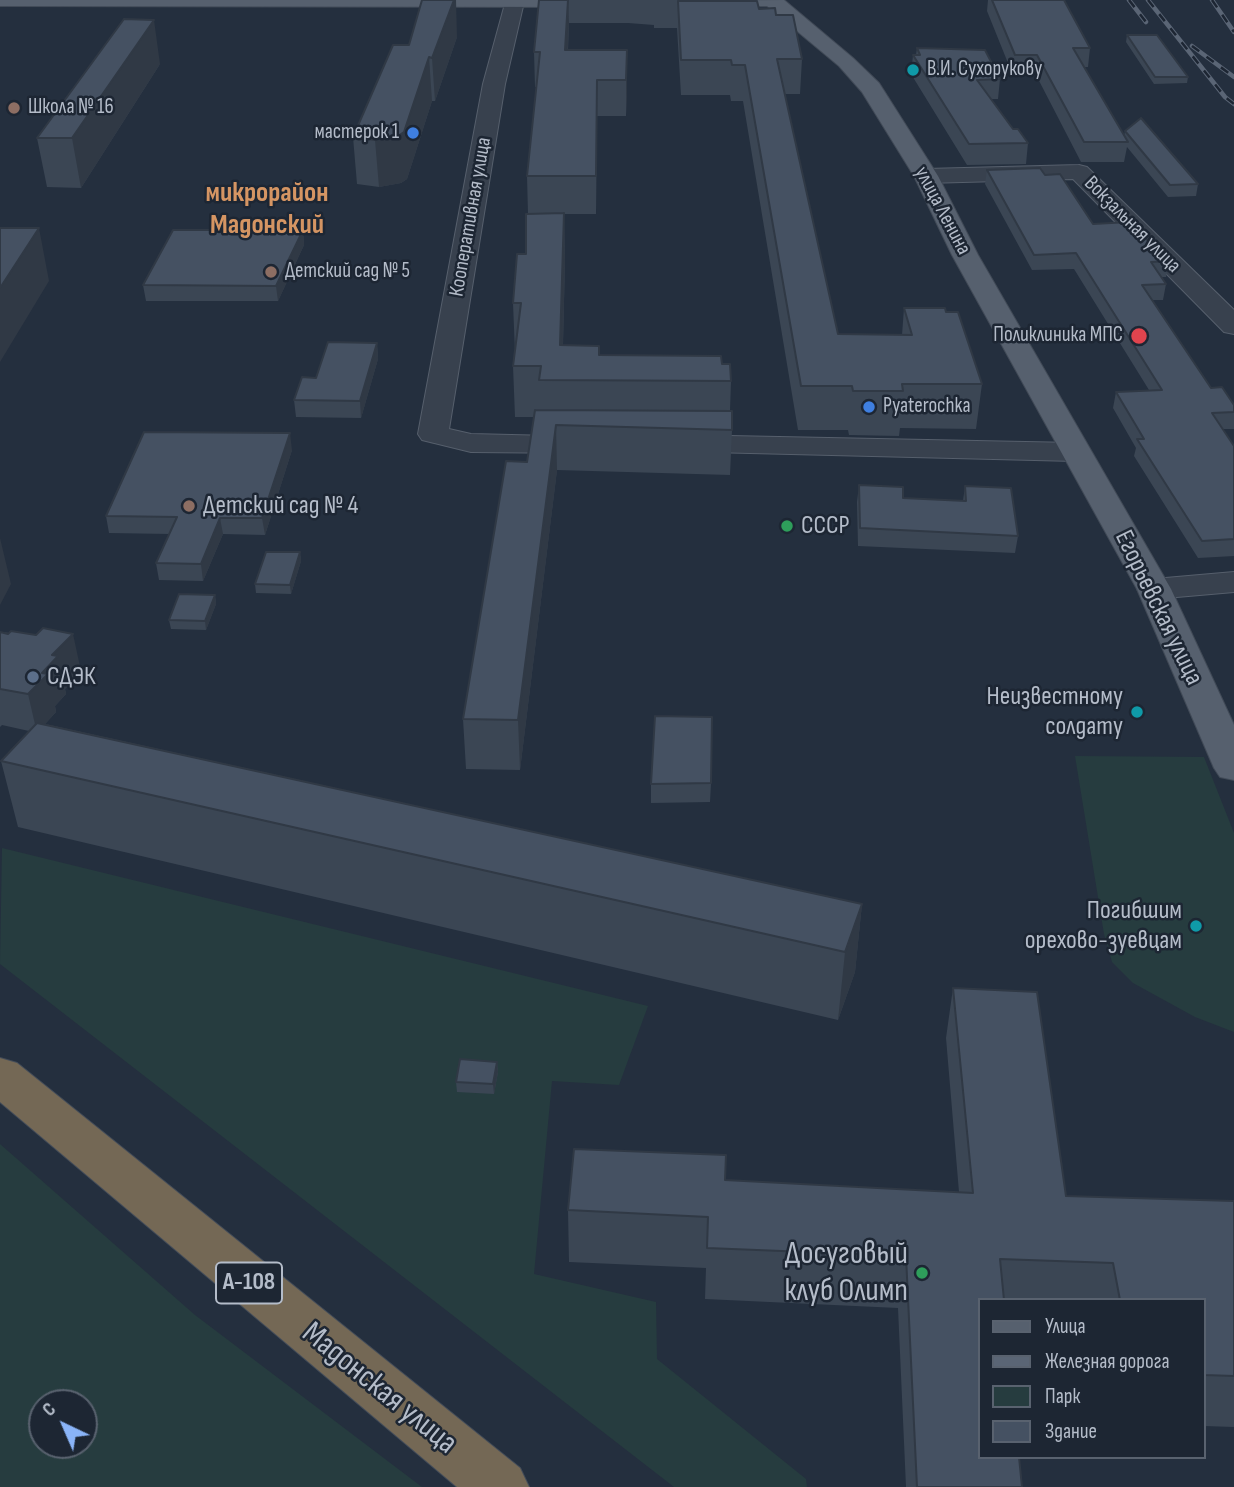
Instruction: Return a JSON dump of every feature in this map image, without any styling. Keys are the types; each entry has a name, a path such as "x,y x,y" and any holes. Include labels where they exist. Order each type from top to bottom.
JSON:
{"highway":[{"name":"Мадонская улица","path":"0,1076 499,1487"}],"main road":[{"path":"635,1 772,0"},
{"name":"улица Ленина","path":"772,0 846,62 871,88 926,176 965,255 1075,452"},
{"path":"0,1 608,1"},
{"name":"Егорьевская улица","path":"1075,452 1154,589 1234,768"}],"street":[{"name":"Кооперативная улица","path":"514,2 494,84 433,434 471,443 609,444"},
{"name":"Вокзальная улица","path":"926,176 1079,172 1234,326"},
{"path":"650,444 1075,452"},
{"path":"1154,589 1234,582"}],"green space":[{"path":"1075,756 1204,757 1234,833 1234,1032 1195,1017 1133,983 1112,962 1104,934"},
{"path":"2,848 648,1006 619,1085 552,1081 534,1274 656,1302 657,1359 806,1479 807,1487 674,1487 0,964"},
{"path":"0,1144 195,1315 422,1487 0,1487"}],"building":[{"path":"422,0 454,0 432,58 429,57 404,132 398,136 375,140 353,137 393,45 409,45"},
{"path":"539,0 568,0 565,50 627,50 626,80 597,80 596,176 527,176 540,52 534,52"},
{"path":"992,0 1064,0 1090,48 1073,48 1128,142 1084,142 1037,55 1015,55"},
{"path":"678,1 757,1 759,9 775,8 776,15 793,15 802,59 777,59 838,334 912,335 904,308 945,308 946,312 958,312 982,384 902,384 903,391 853,391 852,386 801,386 745,65 732,65 731,60 681,60"},
{"path":"124,19 154,20 72,138 37,138"},
{"path":"1127,35 1157,35 1188,77 1155,77"},
{"path":"917,48 985,50 1000,79 977,80 1013,129 1018,129 1028,143 969,144 913,55 920,55"},
{"path":"1141,118 1198,184 1170,185 1125,131"},
{"path":"1040,168 1045,175 1060,174 1093,224 1129,222 1169,261 1151,262 1166,284 1142,285 1211,388 1222,387 1234,405 1234,412 1212,413 1234,446 1234,539 1202,541 1137,439 1144,439 1116,392 1162,390 1076,253 1034,255 987,170"},
{"path":"564,213 560,345 599,346 599,355 721,356 722,364 730,364 731,381 539,380 541,366 513,366 521,303 513,303 517,254 526,254 526,214"},
{"path":"0,228 39,228 0,288"},
{"path":"173,230 303,230 276,286 143,285"},
{"path":"328,342 377,343 360,401 294,400 302,377 316,378"},
{"path":"535,410 732,411 732,430 556,425 518,720 463,719 506,461 527,462"},
{"path":"144,432 290,433 262,518 220,518 201,564 156,563 177,517 106,516"},
{"path":"859,485 903,487 903,498 966,501 965,486 1011,488 1018,536 860,528"},
{"path":"266,552 300,552 290,585 255,584"},
{"path":"179,594 215,595 205,621 169,620"},
{"path":"43,628 73,634 52,655 58,656 42,673 48,674 28,694 0,689 0,632 36,635"},
{"path":"655,716 712,717 711,783 651,784"},
{"path":"37,723 862,904 845,952 1,761"},
{"path":"953,988 1037,992 1066,1196 1234,1201 1234,1376 1206,1375 1206,1298 1120,1298 1113,1263 1000,1259 1004,1298 978,1298 978,1459 1019,1459 1022,1487 917,1487 906,1256 707,1248 708,1217 568,1210 574,1149 726,1155 725,1180 973,1193"},
{"path":"460,1059 497,1062 493,1084 456,1082"}],"railway":[{"path":"1129,0 1146,22"},
{"path":"1148,0 1225,97 1234,104"},
{"path":"1212,0 1234,32"},
{"path":"1192,46 1234,77"}],"place":[{"name":"В.И. Сухорукову","path":"913,70"},
{"name":"Школа № 16","path":"14,108"},
{"name":"мастерок 1","path":"413,133"},
{"name":"Детский сад № 5","path":"271,272"},
{"name":"Поликлиника МПС","path":"1139,336"},
{"name":"Pyaterochka","path":"869,407"},
{"name":"Детский сад № 4","path":"189,506"},
{"name":"СССР","path":"787,526"},
{"name":"СДЭК","path":"33,677"},
{"name":"Неизвестному солдату","path":"1137,712"},
{"name":"Погибшим орехово-зуевцам","path":"1196,926"},
{"name":"Досуговый клуб Олимп","path":"922,1273"}],"district":[{"name":"микрорайон Мадонский","path":"267,210"}]}
